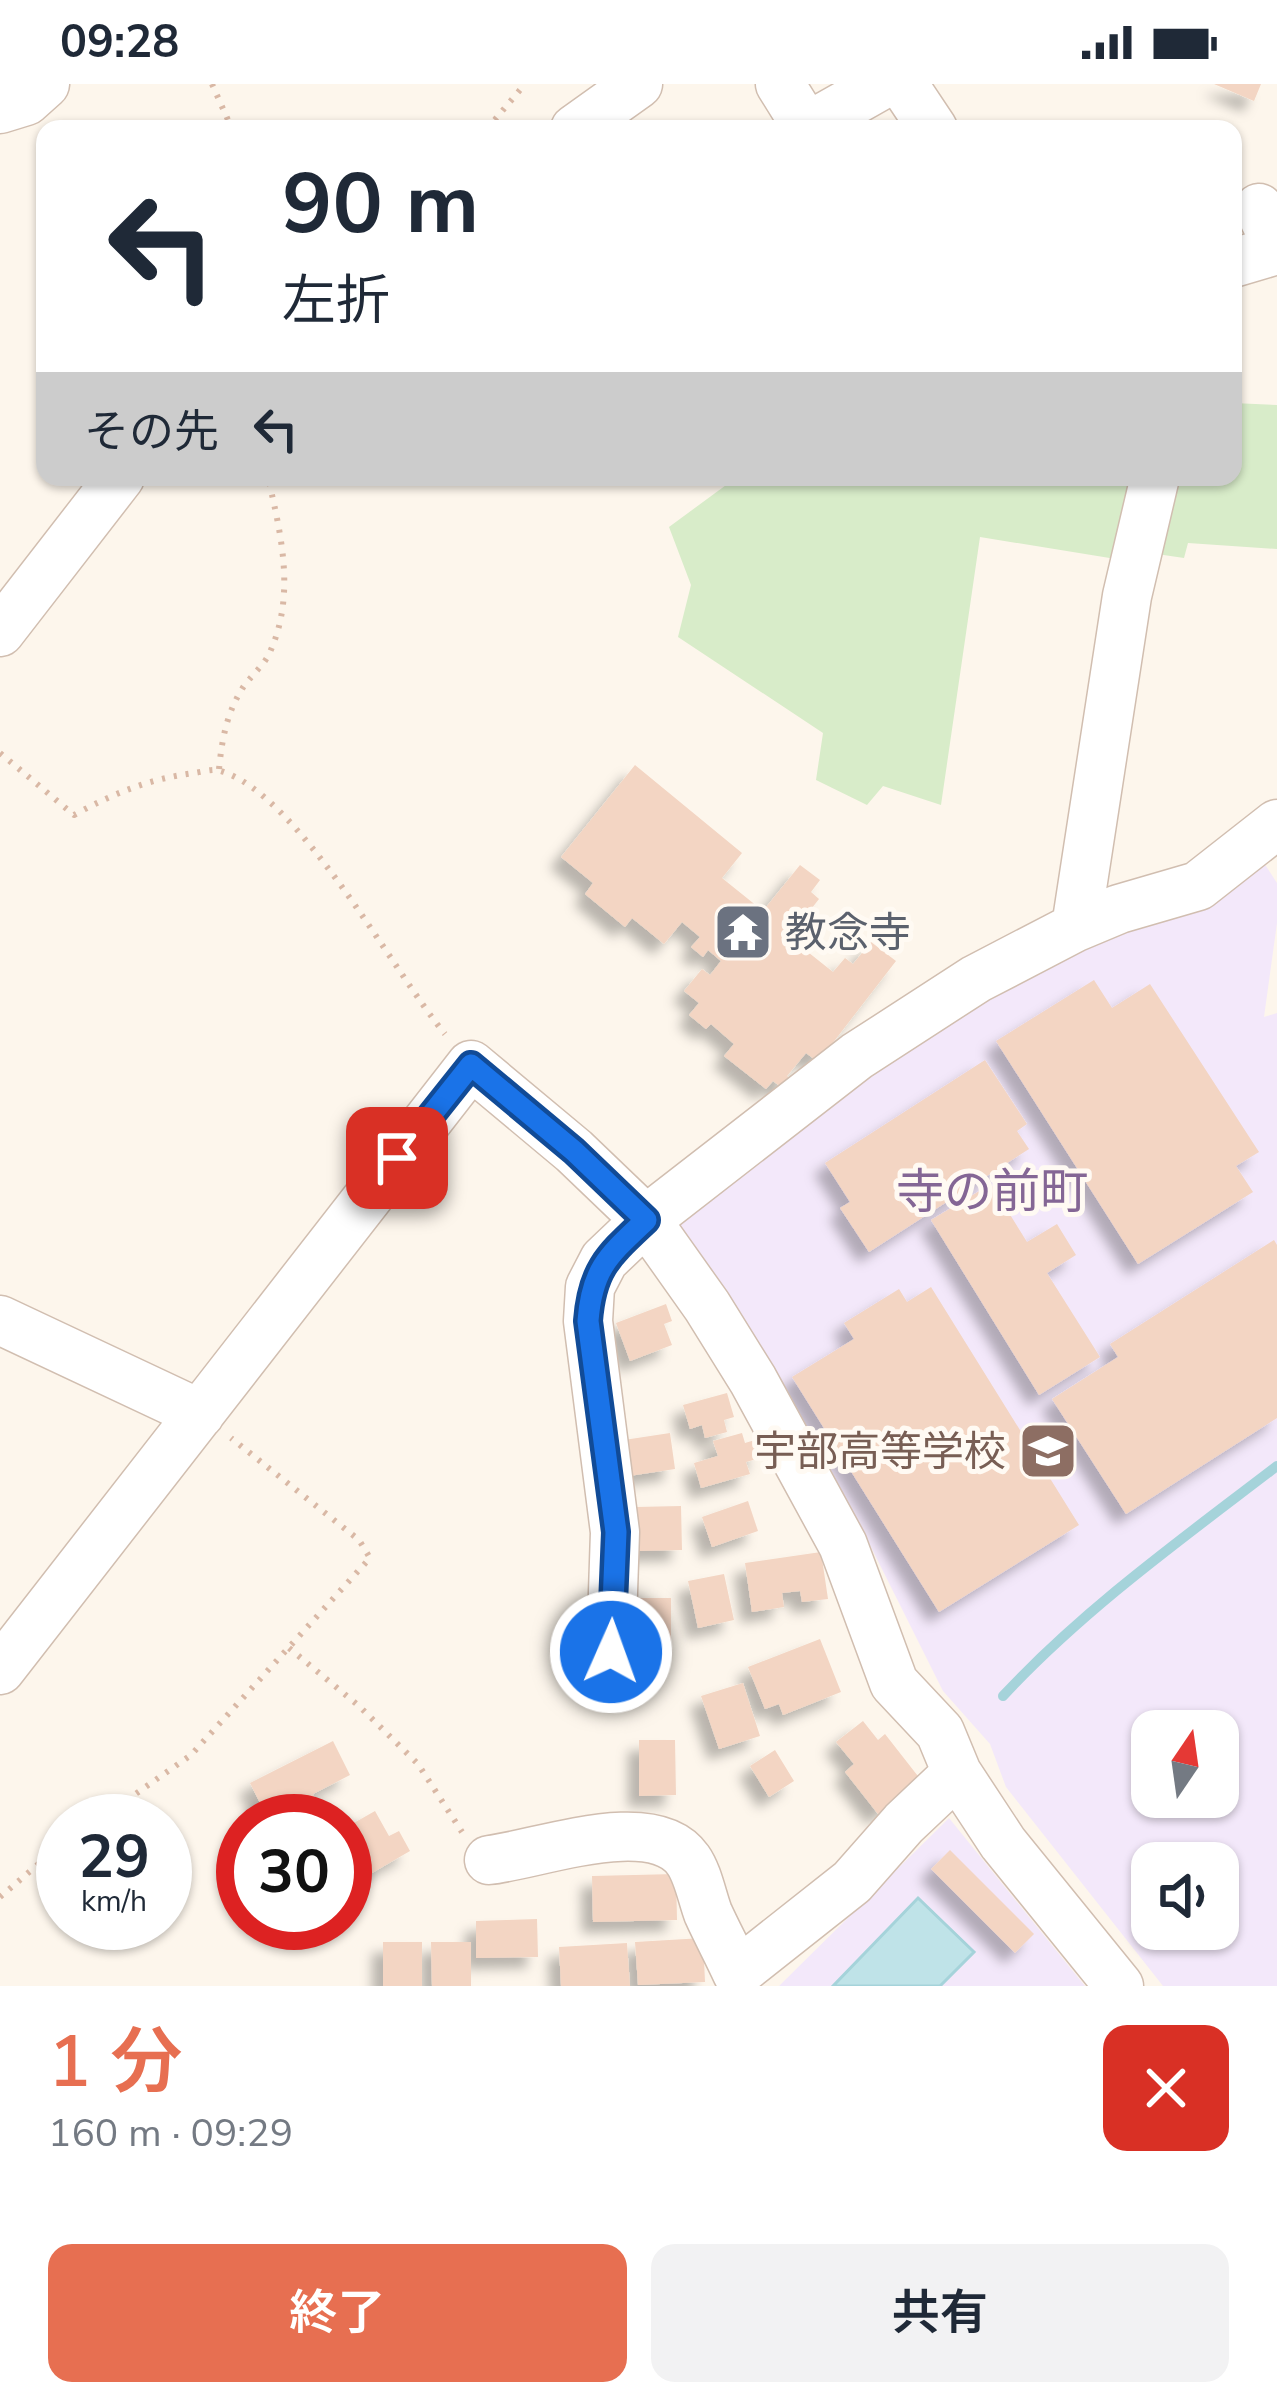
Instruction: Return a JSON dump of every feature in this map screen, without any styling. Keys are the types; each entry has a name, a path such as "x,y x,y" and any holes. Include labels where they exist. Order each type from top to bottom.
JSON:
{"street":[{"path":"0,109 26,101 45,84"},
{"path":"588,120 638,84"},
{"path":"780,84 802,120"},
{"path":"821,120 883,84"},
{"path":"903,84 927,120"},
{"path":"1242,256 1271,235"},
{"path":"0,632 114,486"},
{"path":"1076,928 1126,596 1153,486"},
{"path":"611,1652 616,1532 588,1321 590,1287 604,1260 646,1220 857,1056 976,979 1076,928 1118,909 1198,886 1277,824"},
{"path":"0,1670 471,1065 574,1151 646,1220 707,1306 843,1545 894,1683 940,1732 957,1773 1003,1843 1118,1986"},
{"path":"0,1320 200,1414"},
{"path":"489,1860 524,1856 574,1840 629,1838 666,1843 688,1859 728,1979 852,1882 904,1822 957,1773"}],"path":[{"path":"212,84 228,120"},
{"path":"495,120 525,84"},
{"path":"219,770 223,729 243,688 269,654 283,606 285,554 270,486"},
{"path":"0,753 74,815 120,790 164,777 219,770 268,800 316,854 471,1065"},
{"path":"135,1794 191,1754 370,1558 359,1540 200,1414"},
{"path":"289,1648 359,1706 418,1764 467,1840 489,1860"},
{"path":"0,1897 36,1866"}],"shaded area":[{"name":"宇部高等学校","path":"1258,854 1277,883 1277,923 1264,1017 1277,1013 1277,1986 1163,1986 1135,1950 1239,1950 1239,1842 1131,1842 1131,1945 1006,1787 990,1744 943,1691 858,1521 779,1381 677,1223 974,993"},
{"path":"949,1818 1085,1986 779,1986"}],"green space":[{"path":"1242,403 1277,405 1277,549 1188,543 1184,558 1150,553 1169,486 1242,486"},
{"path":"725,486 1135,486 1122,560 980,537 941,805 883,786 867,805 816,780 823,733 678,637 691,585 669,527"}],"water":[{"path":"918,1898 974,1952 940,1986 833,1986"}],"building":[{"path":"1214,84 1261,84 1254,101"},
{"name":"教念寺","path":"635,765 742,853 722,878 763,911 800,865 820,880 811,892 819,899 789,937 833,972 845,958 853,964 871,942 896,961 818,1062 806,1053 787,1076 793,1080 785,1090 773,1081 766,1089 724,1056 734,1044 711,1024 706,1029 689,1015 699,1003 684,991 702,969 710,975 721,961 708,950 703,957 691,947 700,937 682,922 664,944 632,918 625,927 585,894 593,883 561,857"},
{"path":"1094,980 1112,1008 1150,984 1259,1152 1236,1166 1253,1192 1138,1264 996,1041"},
{"path":"985,1060 1027,1124 1017,1131 1029,1149 869,1252 840,1208 850,1202 825,1163"},
{"path":"991,1184 1027,1242 1057,1224 1076,1255 1047,1273 1100,1357 1039,1395 931,1220"},
{"path":"1274,1240 1277,1418 1126,1514 1052,1399 1118,1357 1110,1344"},
{"path":"931,1287 1079,1525 939,1612 792,1377 854,1339 844,1323 899,1289 907,1302"},
{"path":"666,1304 672,1321 664,1324 672,1345 630,1361 616,1323"},
{"path":"727,1393 734,1417 724,1420 727,1432 705,1438 702,1425 690,1429 683,1405"},
{"path":"670,1433 675,1469 629,1476 624,1440"},
{"path":"742,1433 745,1443 755,1440 760,1458 746,1462 750,1474 701,1488 694,1463 718,1456 713,1441"},
{"path":"748,1501 758,1531 712,1547 702,1517"},
{"path":"681,1506 682,1550 637,1551 636,1507"},
{"path":"821,1552 828,1599 802,1602 800,1591 782,1593 784,1607 752,1612 745,1563"},
{"path":"724,1574 734,1620 698,1628 688,1581"},
{"path":"623,1598 671,1598 671,1644 623,1644"},
{"path":"820,1639 841,1692 783,1715 779,1704 765,1709 748,1667"},
{"path":"743,1683 760,1736 719,1749 701,1696"},
{"path":"863,1721 878,1740 885,1734 921,1780 878,1814 845,1772 854,1764 836,1742"},
{"path":"639,1740 675,1740 676,1795 639,1796"},
{"path":"333,1741 350,1775 313,1794 256,1794 250,1783"},
{"path":"775,1750 794,1781 769,1797 750,1766"},
{"path":"372,1813 389,1836 399,1831 410,1851 372,1873"},
{"path":"950,1850 1034,1934 1015,1953 931,1869"},
{"path":"676,1874 677,1920 593,1922 592,1876"},
{"path":"537,1919 538,1957 476,1958 476,1921"},
{"path":"703,1938 705,1982 638,1985 635,1942"},
{"path":"383,1942 422,1942 422,1986 383,1986"},
{"path":"431,1942 471,1942 471,1986 432,1986"},
{"path":"627,1943 630,1986 561,1986 559,1947"}],"waterway":[{"path":"1003,1696 1101,1604 1277,1466"}],"place":[{"name":"教念寺","path":"743,932"},
{"name":"宇部高等学校","path":"1048,1451"}],"district":[{"name":"寺の前町","path":"992,1191"}],"route":[{"path":"397,1158 471,1065 574,1151 646,1220 604,1260 590,1287 588,1321 616,1532 611,1652"}]}
